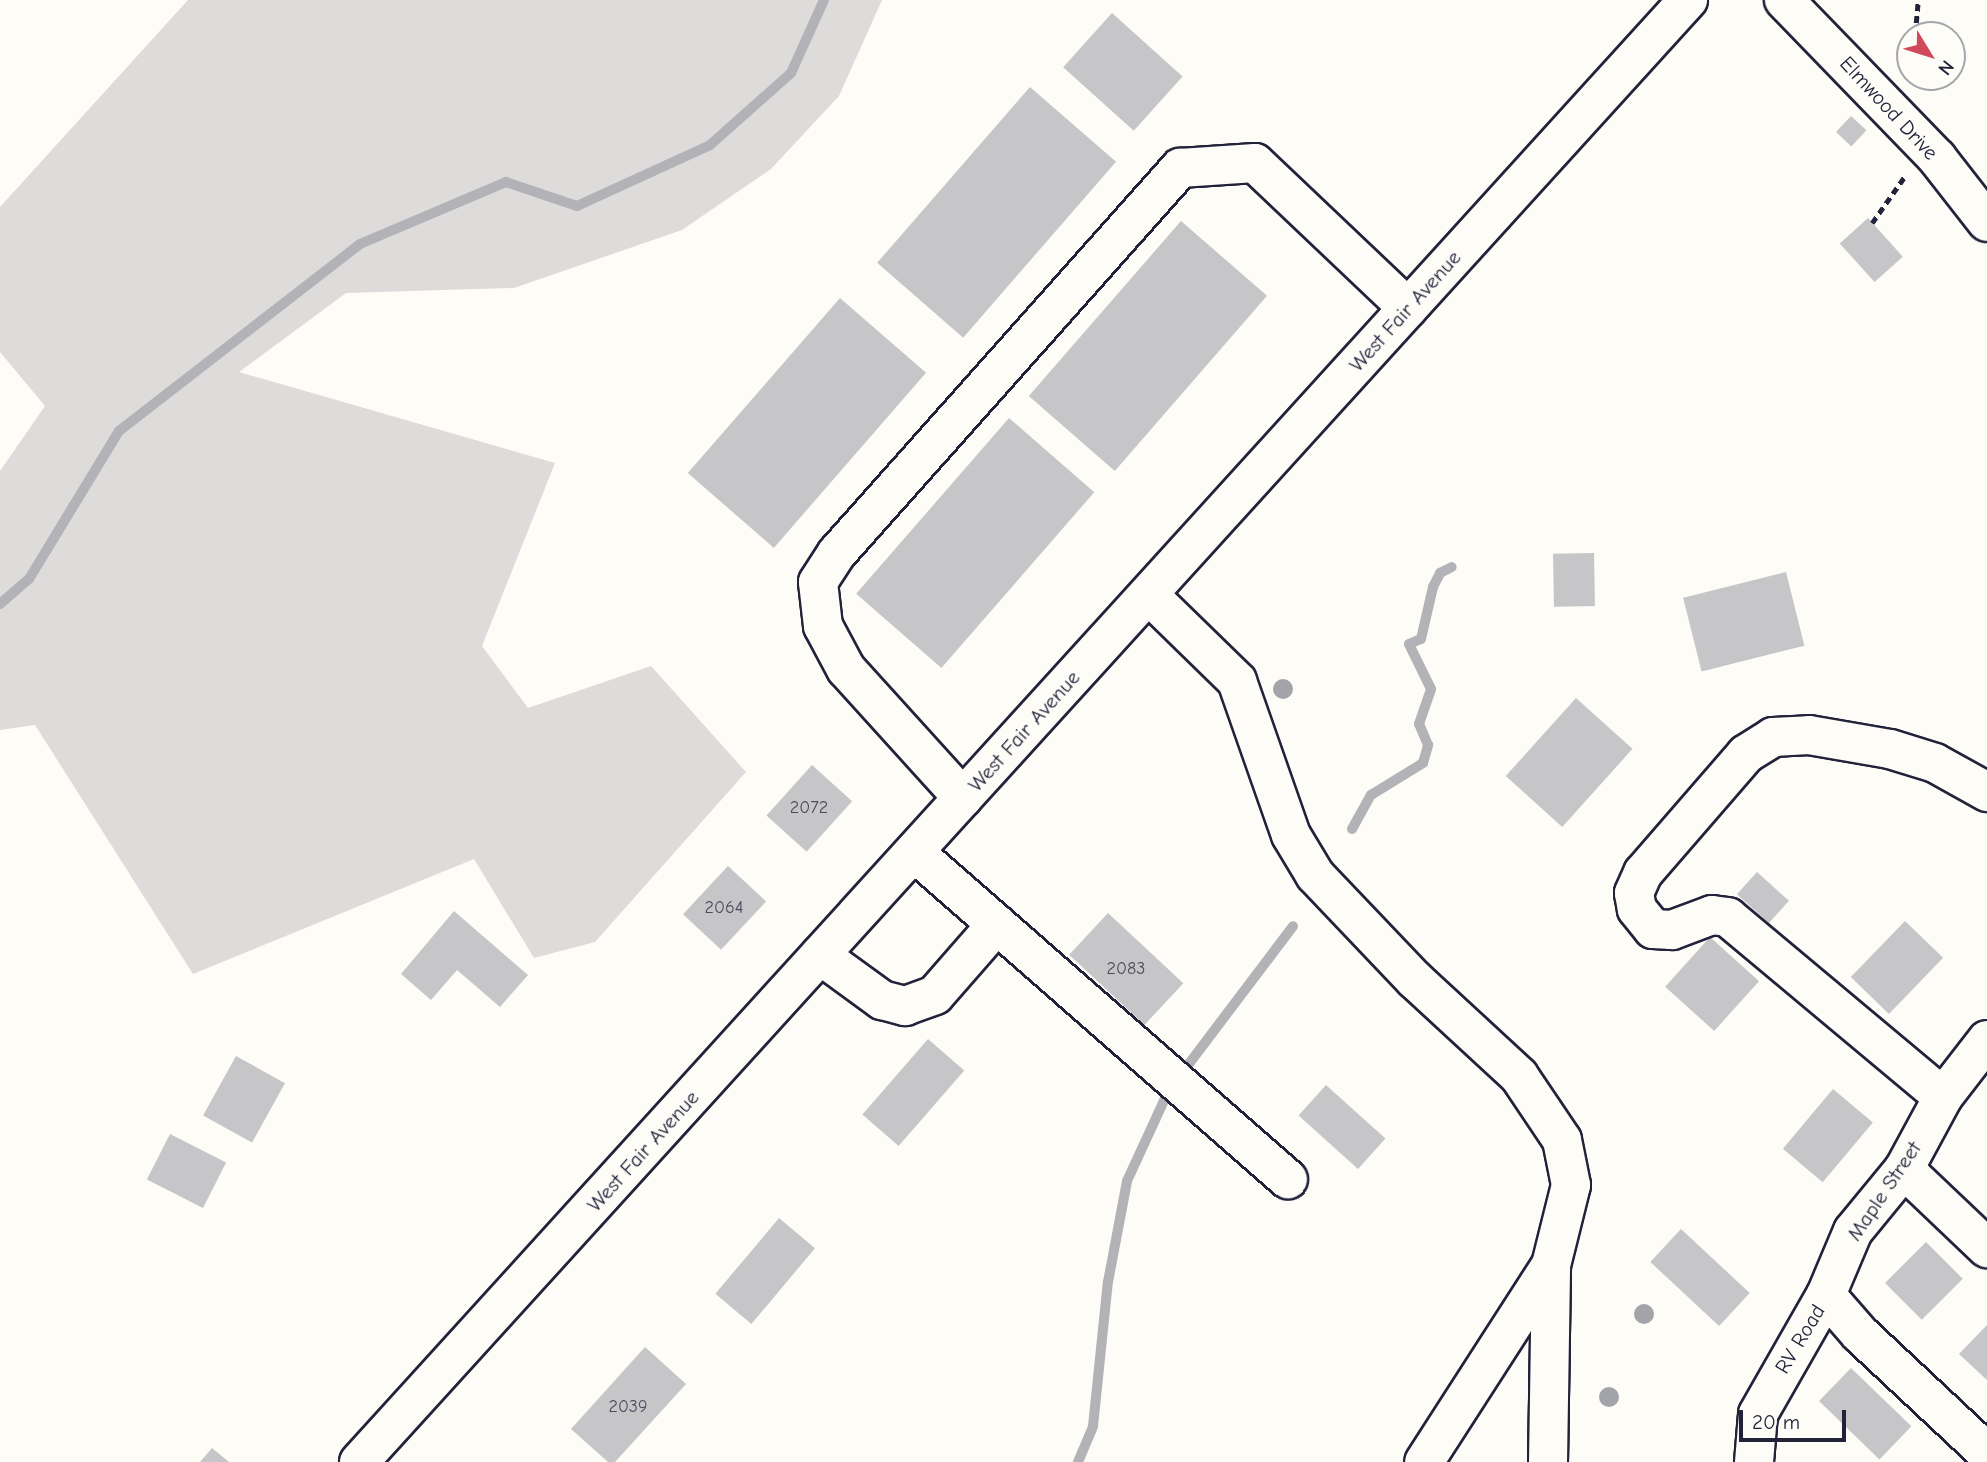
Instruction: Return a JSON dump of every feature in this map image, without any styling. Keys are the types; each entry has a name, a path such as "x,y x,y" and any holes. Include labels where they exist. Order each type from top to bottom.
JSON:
{"street":[{"name":"West Fair Avenue","path":"359,1462 1688,0"},
{"name":"Elmwood Drive","path":"1784,0 1937,158 1987,222"},
{"path":"963,798 846,669 822,626 817,582 837,553 1180,168 1255,163 1408,308"},
{"path":"1149,595 1237,681 1291,835 1315,875 1542,1104 1562,1140 1571,1185 1551,1265 1546,1371 1548,1462"},
{"path":"1943,1097 1728,917 1712,915 1672,930 1653,929 1637,909 1634,893 1643,873 1746,754 1773,737 1809,735 1890,749 1936,762 1987,792"},
{"path":"914,852 1288,1179"},
{"path":"820,956 882,1000 905,1006 935,995 997,925"},
{"name":"Maple Street","path":"1826,1294 1853,1231 1904,1170 1943,1097 1986,1044"},
{"path":"1904,1170 1987,1248"},
{"path":"1424,1462 1551,1265"},
{"path":"1826,1294 1860,1334 1987,1452"},
{"name":"RV Road","path":"1754,1462 1758,1414 1826,1294"},
{"path":"1500,1341 1546,1371"}],"path":[{"path":"1916,21 1918,0"},
{"path":"1872,223 1888,197"}],"shaded area":[{"path":"188,0 882,0 839,96 771,169 682,230 514,288 346,293 239,372 555,463 482,646 528,708 651,666 746,772 595,942 534,958 474,859 193,974 35,725 0,730 0,471 45,406 0,352 0,207"}],"building":[{"path":"1112,13 1183,77 1134,131 1063,67"},
{"path":"1030,87 1116,162 963,338 877,263"},
{"path":"1851,116 1866,130 1851,146 1836,132"},
{"path":"1868,218 1903,257 1875,282 1840,243"},
{"path":"1181,221 1267,296 1115,471 1029,396"},
{"path":"840,298 926,373 774,548 688,473"},
{"path":"1009,418 1094,492 941,668 856,594"},
{"path":"1594,553 1595,606 1554,607 1553,554"},
{"path":"1786,572 1804,646 1702,671 1683,598"},
{"path":"1576,698 1632,749 1562,827 1506,776"},
{"path":"812,765 852,801 807,852 766,816"},
{"path":"728,866 766,901 721,950 683,914"},
{"path":"1757,872 1789,901 1769,923 1737,894"},
{"path":"454,911 528,975 500,1007 457,970 431,1000 401,974"},
{"path":"1108,913 1183,983 1144,1025 1069,955"},
{"path":"1905,921 1943,958 1889,1014 1851,977"},
{"path":"1710,937 1759,981 1714,1031 1665,987"},
{"path":"928,1039 964,1070 899,1146 862,1114"},
{"path":"236,1056 285,1083 252,1143 203,1115"},
{"path":"1326,1085 1385,1139 1358,1169 1299,1115"},
{"path":"1833,1089 1873,1122 1823,1182 1783,1149"},
{"path":"170,1134 226,1163 203,1208 147,1179"},
{"path":"779,1218 815,1248 751,1324 715,1294"},
{"path":"1681,1229 1750,1293 1719,1326 1650,1262"},
{"path":"1926,1242 1963,1279 1922,1320 1885,1283"},
{"path":"1987,1325 1987,1380 1959,1354"},
{"path":"645,1347 686,1384 615,1462 608,1462 571,1429"},
{"path":"1851,1368 1911,1426 1879,1459 1819,1401"},
{"path":"212,1448 229,1462 200,1462"}],"waterway":[{"path":"0,604 29,579 119,431 360,244 506,182 577,206 710,145 791,73 824,0"},
{"path":"1352,829 1371,795 1423,763 1428,745 1419,724 1431,689 1409,644 1421,639 1433,587 1440,573 1452,567"},
{"path":"1185,1069 1293,926"},
{"path":"1078,1462 1093,1426 1108,1282 1127,1181 1168,1092"}]}
